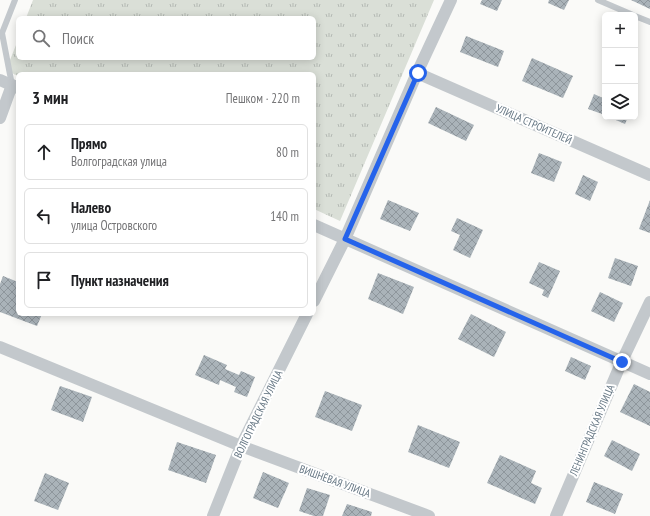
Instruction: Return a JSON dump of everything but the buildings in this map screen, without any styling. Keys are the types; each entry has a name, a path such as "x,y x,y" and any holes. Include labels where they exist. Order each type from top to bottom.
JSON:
{"street":[{"path":"316,297 345,239 451,0"},
{"name":"УЛИЦА СТРОИТЕЛЕЙ","path":"418,73 650,175"},
{"path":"0,80 15,87 0,118"},
{"path":"316,226 650,374"},
{"name":"ЛЕНИНГРАДСКАЯ УЛИЦА","path":"556,516 622,362 650,302"},
{"name":"ВОЛГОГРАДСКАЯ УЛИЦА","path":"213,516 241,446 306,316"},
{"name":"ВИШНЁВАЯ УЛИЦА","path":"0,347 241,446 429,516"}],"lane":[{"path":"15,0 2,33 15,87"},
{"path":"598,0 627,12"},
{"path":"638,17 650,22"}],"green space":[{"path":"33,0 434,0 340,221 316,210 316,72 16,72 16,75 6,70 16,45 16,60 316,60 316,16 27,16"}],"route":[{"path":"418,73 345,239 622,362"}]}
